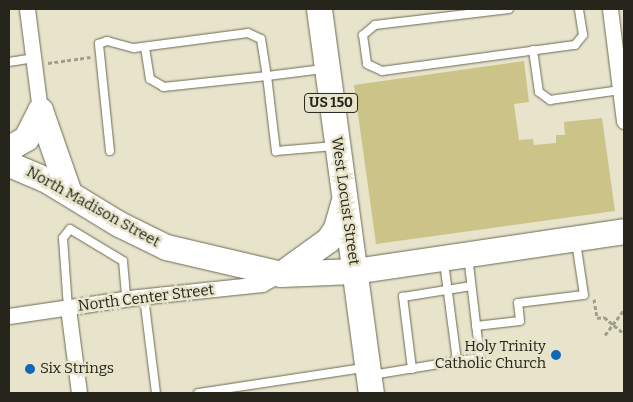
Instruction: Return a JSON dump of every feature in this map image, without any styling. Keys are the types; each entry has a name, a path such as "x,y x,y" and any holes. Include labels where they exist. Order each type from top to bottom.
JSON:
{"main road":[{"name":"West Locust Street","path":"318,9 369,379"},
{"path":"9,148 26,138 40,110"},
{"path":"40,110 70,192"},
{"name":"North Madison Street","path":"9,164 70,192 119,224 166,247 281,274 354,271"},
{"path":"281,274 328,240 336,228 344,197"},
{"path":"354,271 624,231"}],"street":[{"path":"26,9 40,60 40,110"},
{"path":"610,9 619,40 620,90 624,120"},
{"name":"North Center Street","path":"9,316 126,299 262,284 281,274"},
{"path":"68,308 79,393"}],"lane":[{"path":"509,9 475,11 375,25 363,35 367,64 382,71 575,45 583,35 579,9"},
{"path":"110,151 98,56 99,44 107,41 134,48 248,33 261,39 276,151 337,146"},
{"path":"145,47 150,79 164,88 327,68"},
{"path":"533,50 539,92 550,100 620,90"},
{"path":"9,62 40,60"},
{"path":"68,308 63,238 70,229 123,261 126,299"},
{"path":"476,326 520,321 518,303 584,294 576,238"},
{"path":"198,393 369,379 412,369 480,358 468,254"},
{"path":"444,257 457,361"},
{"path":"412,369 403,297 472,286"},
{"path":"144,297 156,393"}],"path":[{"path":"40,60 98,56"},
{"path":"584,294 594,299 597,318 604,317 624,334"},
{"path":"605,335 624,310"}],"shaded area":[{"path":"524,61 529,102 514,104 519,140 533,139 534,145 556,143 556,135 565,135 564,122 602,118 615,211 376,244 354,85"}],"place":[{"name":"Holy Trinity Catholic Church","path":"556,355"},
{"name":"Six Strings","path":"30,369"}]}
